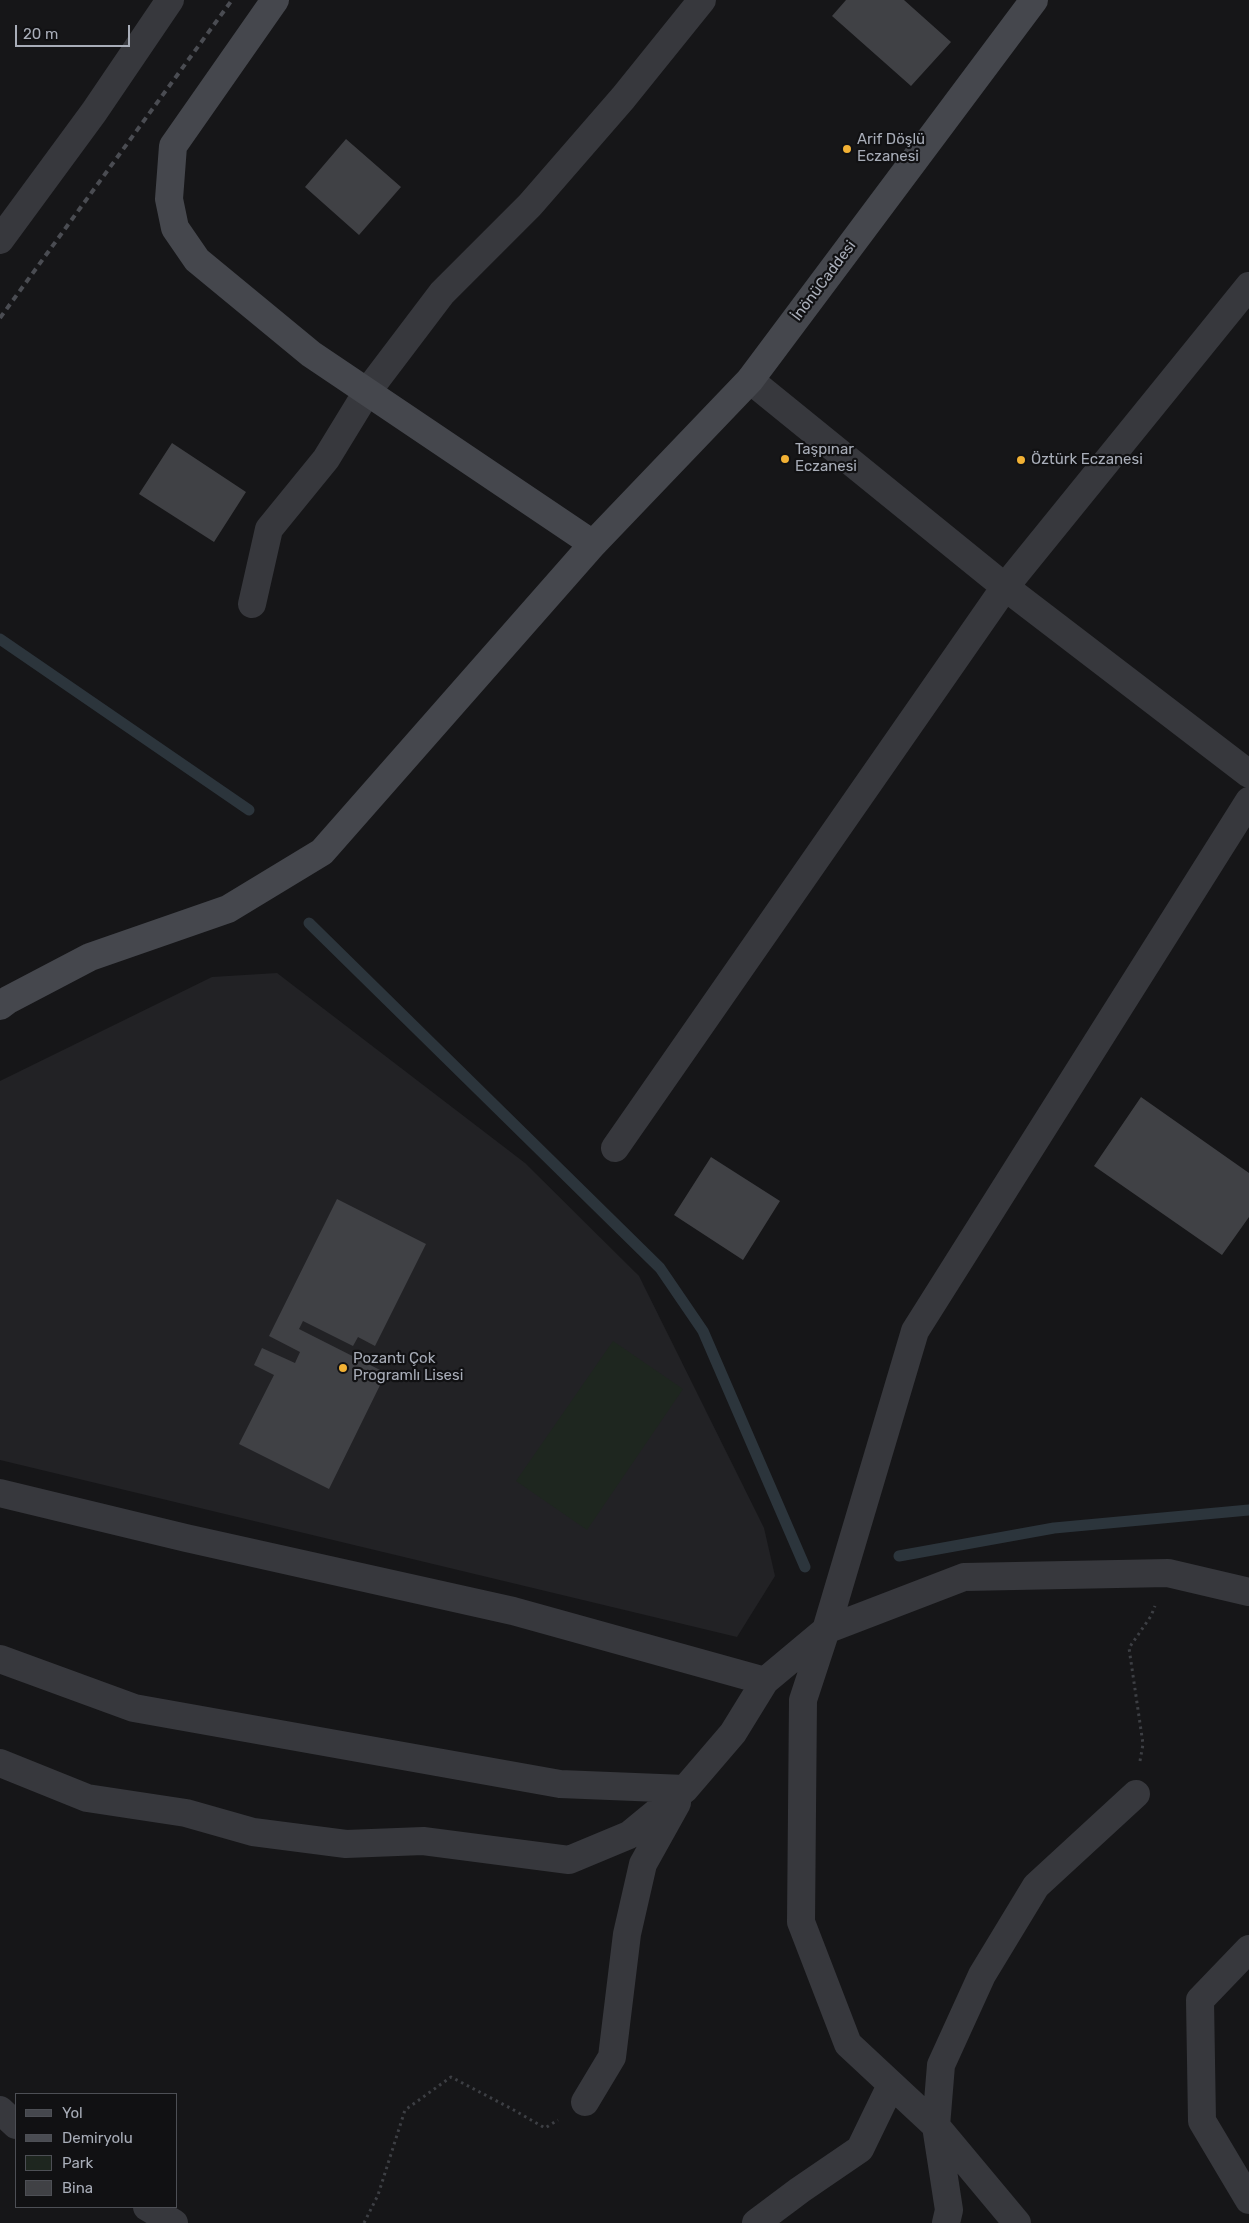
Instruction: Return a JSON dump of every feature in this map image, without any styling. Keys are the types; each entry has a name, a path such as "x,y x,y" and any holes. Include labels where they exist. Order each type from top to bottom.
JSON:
{"main road":[{"path":"275,0 173,146 169,199 175,228 197,260 311,354 593,544"},
{"name":"İnönüCaddesi","path":"0,1006 90,957 228,908 322,852 593,544 750,380 1034,0"}],"street":[{"path":"0,240 94,112 170,0"},
{"path":"252,604 269,529 326,460 367,392 442,293 530,205 623,98 702,0"},
{"path":"616,1148 1005,587 1249,286"},
{"path":"750,380 1005,587 1249,774"},
{"path":"1017,2223 936,2126 848,2044 801,1922 803,1700 826,1630 915,1331 1249,801"},
{"path":"0,1493 186,1538 513,1611 765,1681"},
{"path":"0,1762 87,1798 186,1813 253,1832 346,1844 422,1841 569,1860 629,1835 685,1789 733,1733 765,1681 826,1630 964,1577 1168,1573 1249,1592"},
{"path":"0,1659 134,1708 560,1784 685,1789"},
{"path":"585,2102 612,2057 627,1934 644,1864 685,1789"},
{"path":"946,2223 949,2210 936,2126 941,2065 982,1975 1036,1886 1136,1794"},
{"path":"1249,1949 1200,2000 1202,2121 1249,2200"},
{"path":"756,2223 860,2149 891,2085"},
{"path":"0,2110 15,2123"},
{"path":"150,2208 174,2223"}],"path":[{"path":"1136,1794 1143,1744 1129,1648 1151,1616 1168,1573"},
{"path":"364,2223 378,2195 405,2110 452,2077 512,2108 545,2128 585,2102"}],"shaded area":[{"name":"Pozantı Çok Programlı Lisesi","path":"277,973 525,1163 639,1276 764,1528 775,1576 737,1637 0,1460 0,1081 212,977"}],"green space":[{"path":"613,1341 683,1389 587,1530 516,1481"}],"building":[{"path":"846,0 904,0 951,42 911,86 832,16"},
{"path":"346,139 401,187 359,235 305,187"},
{"path":"172,443 246,492 214,542 139,494"},
{"path":"1141,1097 1249,1173 1249,1217 1222,1255 1094,1166"},
{"path":"711,1157 780,1201 743,1260 674,1215"},
{"name":"Pozantı Çok Programlı Lisesi","path":"337,1199 426,1244 375,1346 358,1337 353,1346 303,1321 299,1329 386,1373 329,1489 239,1444 274,1375 254,1365 262,1348 295,1363 300,1352 269,1336"}],"waterway":[{"path":"0,639 249,810"},
{"path":"309,923 660,1268 703,1331 805,1567"},
{"path":"899,1556 1054,1528 1249,1510"}],"railway":[{"path":"0,318 232,0"}],"place":[{"name":"Arif Döşlü Eczanesi","path":"847,149"},
{"name":"Taşpınar Eczanesi","path":"785,459"},
{"name":"Öztürk Eczanesi","path":"1021,460"},
{"name":"Pozantı Çok Programlı Lisesi","path":"343,1368"}]}
